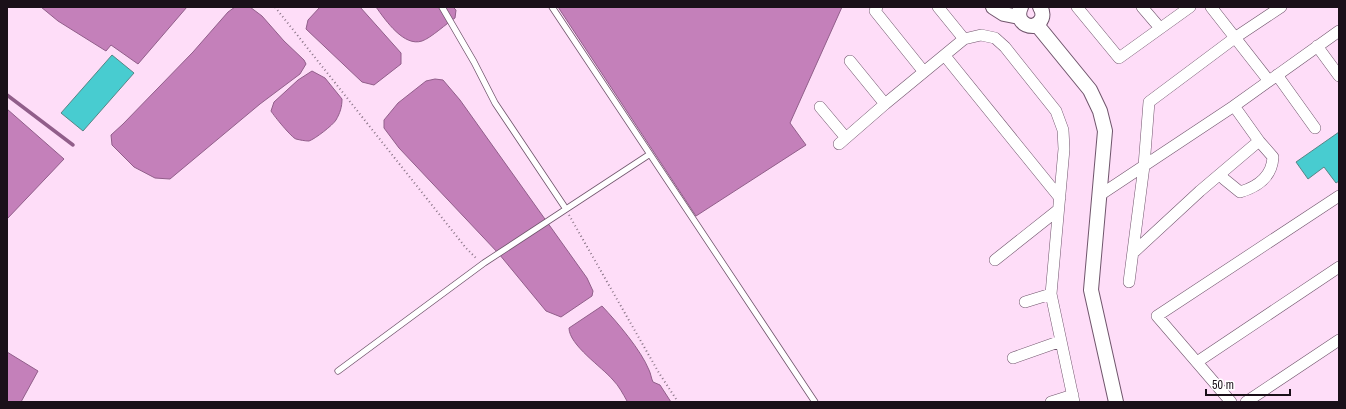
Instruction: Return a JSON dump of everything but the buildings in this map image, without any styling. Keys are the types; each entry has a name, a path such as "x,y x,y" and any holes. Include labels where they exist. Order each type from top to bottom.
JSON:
{"street":[{"path":"877,7 875,11 924,72"},
{"path":"938,7 964,39"},
{"path":"993,7 1004,14 1020,12 1024,24 1028,26 1037,25 1042,18 1043,13 1040,7"},
{"path":"1077,7 1119,58 1190,7"},
{"path":"1142,7 1160,28"},
{"path":"1211,7 1315,128"},
{"path":"1129,282 1144,166 1149,102 1236,37 1281,7"},
{"path":"1037,25 1090,90 1100,111 1105,131 1091,290 1116,402"},
{"path":"1100,195 1234,106 1339,31"},
{"path":"820,107 842,141 964,39 981,36 995,38 1005,47 1056,111 1063,130 1064,149 1051,294 1074,398 1051,402"},
{"path":"1317,46 1339,76"},
{"path":"945,56 1060,198"},
{"path":"850,61 885,104"},
{"path":"1221,174 1224,179 1240,192 1250,189 1263,181 1273,166 1273,158 1234,106"},
{"path":"1134,252 1259,141"},
{"path":"1231,402 1157,316 1339,196"},
{"path":"995,260 1058,210"},
{"path":"1197,362 1339,267"},
{"path":"1025,302 1051,294"},
{"path":"1246,402 1339,340"},
{"path":"1013,358 1061,341"}],"lane":[{"path":"442,7 474,62 495,103 566,209"},
{"path":"552,7 815,402"},
{"path":"338,371 484,263 650,154"}],"path":[{"path":"275,7 466,248 474,257 484,263"},
{"path":"566,209 659,373 678,402"}],"shaded area":[{"path":"41,7 187,7 138,64 111,45 106,51 58,21"},
{"path":"235,7 250,7 262,16 284,41 304,60 306,64 300,74 260,104 170,179 155,178 134,167 112,145 111,135 193,52 228,12"},
{"path":"320,7 360,7 401,53 401,64 374,85 362,82 306,29 308,20"},
{"path":"376,7 453,7 456,10 455,18 426,39 415,42 402,37 396,32"},
{"path":"558,7 842,7 790,123 806,145 696,216"},
{"path":"312,71 325,78 342,99 342,102 340,112 336,120 319,135 312,140 307,141 294,138 271,111 274,102 298,80"},
{"path":"435,79 443,80 460,100 587,278 593,291 592,296 561,317 546,311 499,254 399,148 384,128 384,120 398,103 426,81"},
{"path":"7,109 64,159 7,219"},
{"path":"602,306 635,345 650,372 653,382 660,385 671,402 626,402 627,401 621,390 615,382 587,356 574,341 570,335 569,328"},
{"path":"7,352 38,371 21,402 7,402"}],"waterway":[{"path":"7,95 73,145"}]}
